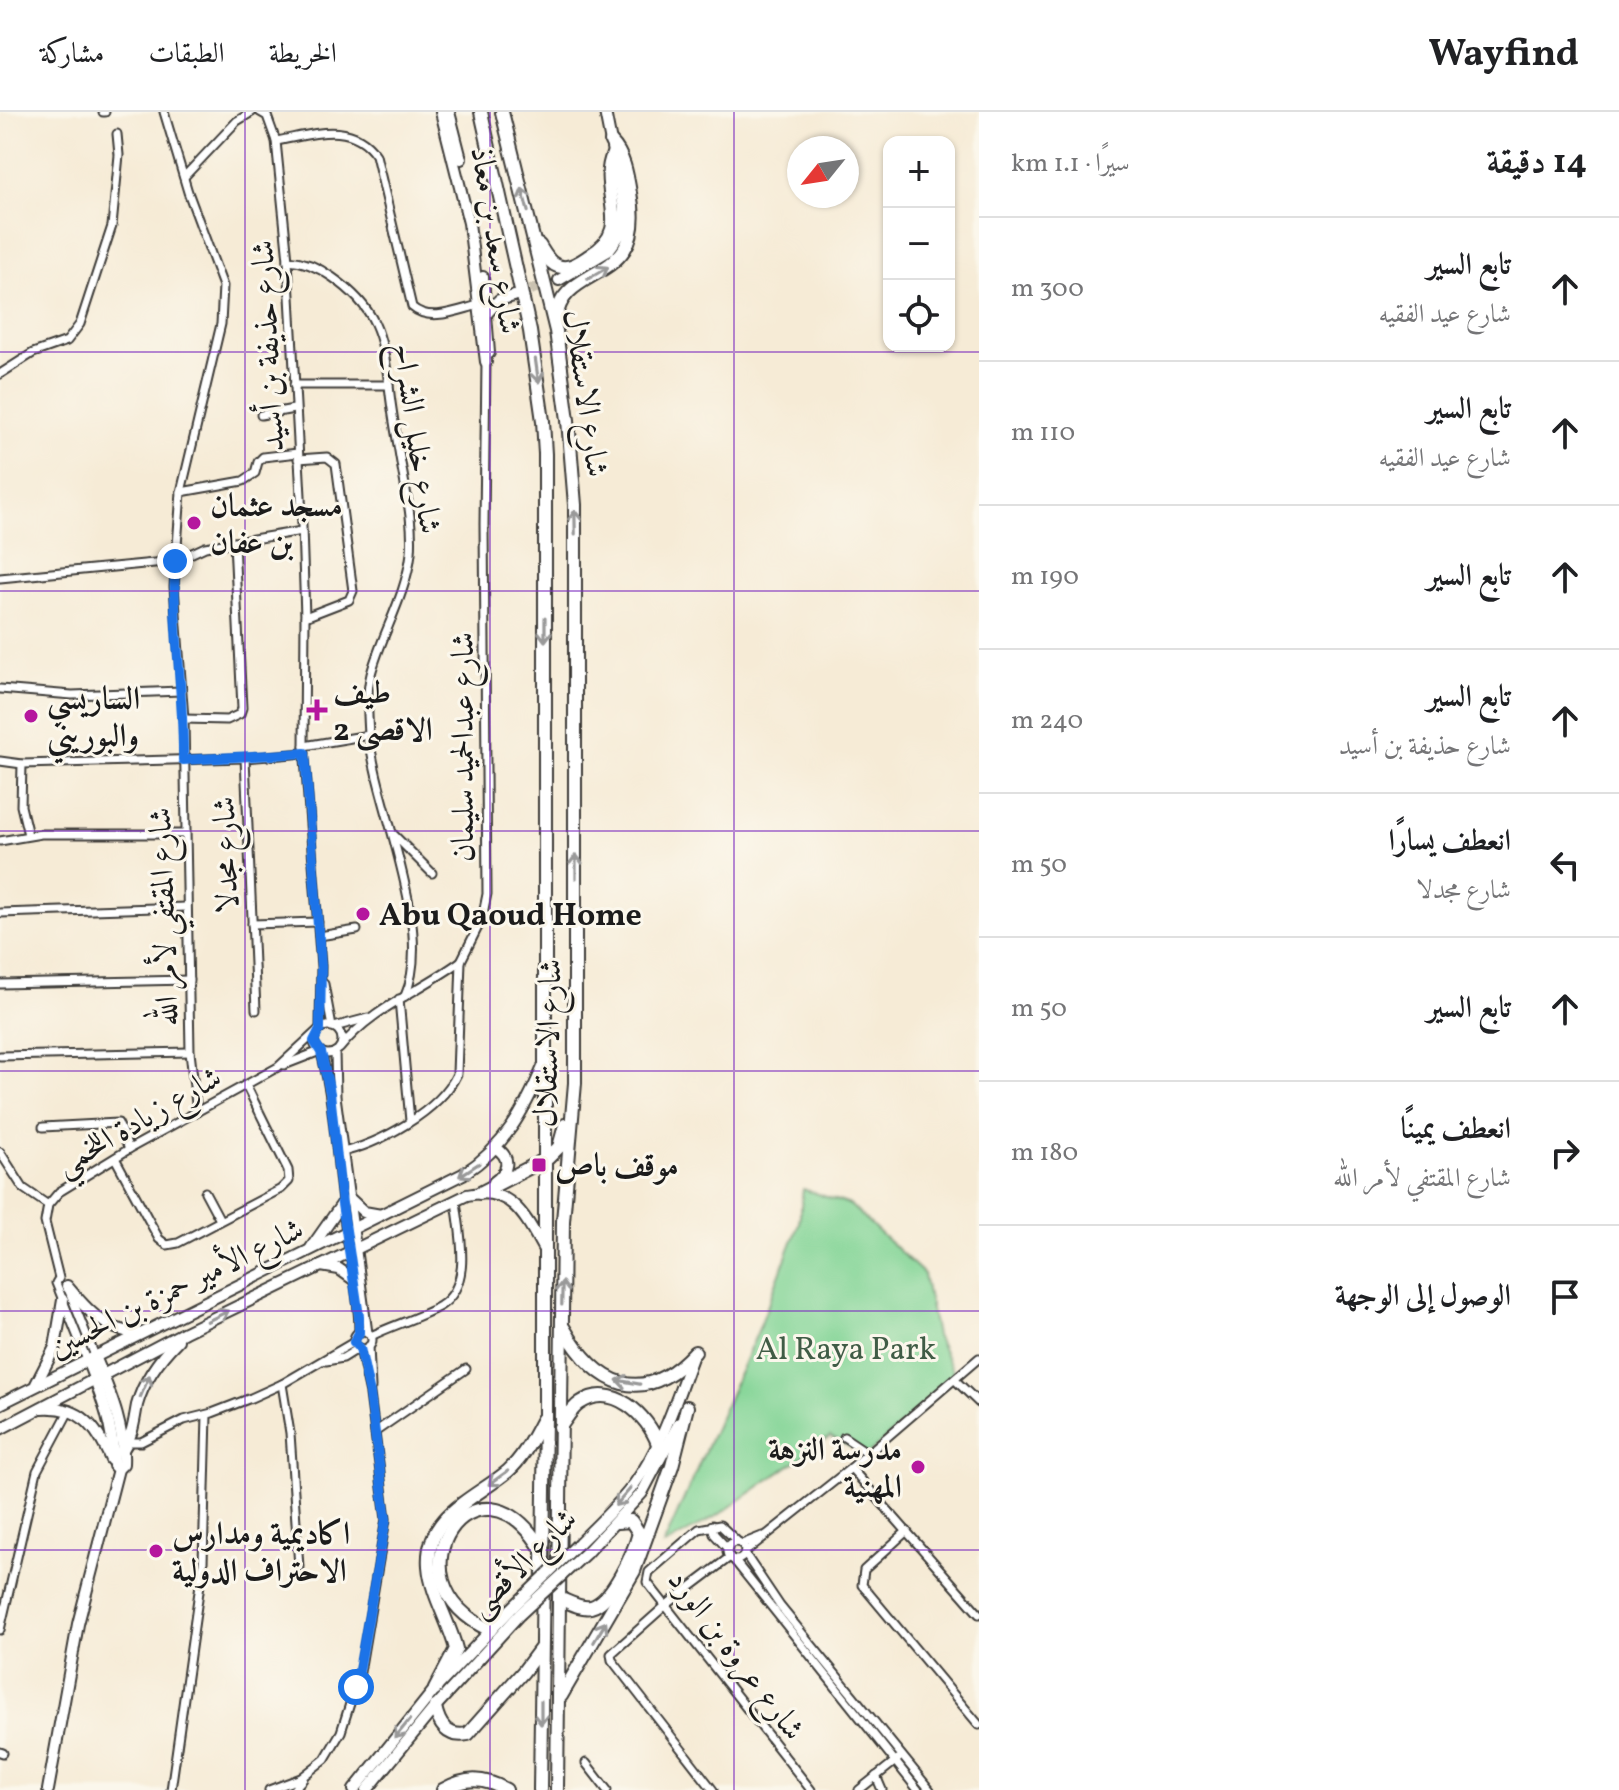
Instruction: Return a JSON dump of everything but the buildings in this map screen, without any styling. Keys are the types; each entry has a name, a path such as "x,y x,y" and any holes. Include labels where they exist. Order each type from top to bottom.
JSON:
{"highway":[{"path":"472,112 486,130"},
{"name":"شارع الاستقلال","path":"481,112 530,331 543,421 540,977 545,1062 545,1416 540,1790"},
{"name":"شارع الاستقلال","path":"502,112 556,331 570,436 575,519 576,947 573,1112 563,1221 557,1790"},
{"path":"535,239 550,262 566,267 586,258 605,244 614,222 608,175 612,148"},
{"path":"556,331 557,311 564,296 616,261 626,248 632,232 634,216 628,182 622,158 612,148"},
{"path":"480,1193 544,1161 559,1147 566,1121 573,1112"},
{"path":"561,1324 584,1360 596,1371 622,1383 648,1384 661,1380 682,1366 695,1352"},
{"path":"560,1427 581,1402 592,1398 613,1398 627,1403 648,1422 658,1444"},
{"path":"559,1699 634,1571 672,1466 687,1407"},
{"path":"435,1689 456,1649 430,1576 431,1539 451,1512 518,1460 545,1416"},
{"path":"490,1630 465,1614 447,1589 439,1557 448,1530 470,1513 494,1509 511,1514 522,1523 543,1551"},
{"path":"561,1599 590,1607 607,1597 635,1547 639,1533 631,1521 617,1522"},
{"path":"435,1707 437,1719 445,1730 453,1735 468,1734 541,1648"},
{"path":"443,1790 474,1779 486,1780 506,1790"}],"main road":[{"name":"شارع سعد بن معاذ","path":"441,112 467,202 486,362"},
{"name":"شارع سعد بن معاذ","path":"449,112 484,287 490,351 486,362"},
{"path":"559,280 608,251 622,232 625,216 605,112"},
{"path":"484,287 494,296 509,297 487,313"},
{"name":"شارع الأمير حمزة بن الحسين","path":"0,1404 463,1174 496,1148 522,1114 545,1062"},
{"path":"480,1193 506,1170 506,1158 496,1148"},
{"path":"480,1193 499,1196 512,1203 544,1250"},
{"name":"شارع الأمير حمزة بن الحسين","path":"0,1429 319,1266 456,1200 480,1193"},
{"path":"308,1250 346,1201 364,1212 383,1215"},
{"path":"319,1266 339,1269 353,1279"},
{"path":"63,1282 102,1322 117,1329 140,1333"},
{"path":"35,1386 55,1347 63,1300"},
{"path":"116,1468 122,1466 147,1378 185,1332"},
{"name":"شارع الأقصى","path":"583,1548 635,1483 658,1444 695,1352"},
{"path":"91,1358 119,1421 126,1446"},
{"path":"48,1790 78,1624 116,1468 99,1377"},
{"name":"شارع الأقصى","path":"367,1790 515,1612 583,1548 617,1522 648,1484 687,1407"},
{"path":"35,1409 69,1411 88,1421 97,1431 116,1468"},
{"name":"شارع الأقصى","path":"354,1790 435,1689 490,1630 515,1612"}],"street":[{"name":"شارع المقتفي لأمر الله","path":"164,112 220,274 224,298 221,324 181,492 174,587 184,719 190,1052 197,1112"},
{"path":"184,177 237,121 252,112"},
{"name":"شارع حذيفة بن أسيد","path":"260,112 267,116 276,141 288,260 305,617 305,750 321,966 319,1030"},
{"path":"276,141 336,131 365,142 376,155 412,307 418,312 433,315 479,305"},
{"path":"0,374 33,353 67,341 80,324 112,226 119,155 117,134"},
{"name":"شارع خليل الشراح","path":"288,260 306,262 324,271 363,304 382,337 389,385 411,546 405,582 371,672 369,735 414,928 412,976 402,998 410,1121"},
{"name":"شارع عبدالحميد سليمان","path":"341,1153 410,1121 443,1098 457,1074 461,961 482,919 487,894 486,362"},
{"path":"294,385 389,385"},
{"path":"261,415 294,409"},
{"path":"181,492 243,481 255,473 263,457 327,457 336,464 353,591 349,600 305,617"},
{"path":"0,578 175,561 205,547 302,531"},
{"path":"184,719 227,720 240,714 242,708 234,542"},
{"path":"0,689 72,695 181,691"},
{"name":"شارع مجدلا","path":"256,1010 245,758 305,750 369,735"},
{"path":"0,761 22,764 245,758"},
{"path":"22,764 21,806 28,835"},
{"path":"391,833 432,873"},
{"path":"0,841 28,835 184,834"},
{"path":"0,913 186,907"},
{"path":"252,924 318,922"},
{"path":"319,936 357,930"},
{"path":"320,1052 328,1054 337,1050 370,1018 461,961"},
{"name":"شارع حذيفة بن أسيد","path":"321,966 333,1027"},
{"path":"0,984 189,980"},
{"path":"341,1153 330,1093 320,1052 314,1041 319,1030 370,1018"},
{"path":"293,1790 325,1759 341,1732 356,1687 384,1541 386,1508 370,1394 369,1346 358,1292 341,1153 336,1096 337,1050 342,1039 333,1027"},
{"name":"شارع زيادة اللخمي","path":"278,1067 319,1030"},
{"path":"0,1056 190,1052"},
{"name":"شارع زيادة اللخمي","path":"91,1358 45,1222 48,1205 59,1192 129,1149 278,1067 320,1052"},
{"path":"115,1158 163,1243 171,1246 281,1189 289,1181 288,1170 246,1085"},
{"path":"43,1127 118,1123 129,1149"},
{"path":"0,1152 23,1188 48,1205"},
{"path":"205,1192 220,1220"},
{"path":"370,1394 358,1346 366,1334 440,1306 453,1293 461,1270 456,1200"},
{"path":"353,1251 353,1279 358,1292"},
{"name":"شارع زيادة اللخمي","path":"63,1282 56,1283 91,1358"},
{"path":"126,1446 141,1442 178,1422 207,1415 282,1384 358,1346 369,1346"},
{"path":"743,1548 851,1468 979,1358"},
{"path":"375,1432 466,1369"},
{"path":"955,1380 979,1403"},
{"path":"282,1384 290,1433 299,1567"},
{"path":"0,1630 37,1471 69,1411"},
{"path":"171,1790 203,1563 207,1415"},
{"path":"844,1437 868,1453"},
{"path":"851,1468 979,1614"},
{"name":"شارع عروة بن الورد","path":"743,1548 724,1528 712,1525 699,1529 649,1572 647,1582 811,1790"},
{"name":"شارع عروة بن الورد","path":"712,1525 714,1534 730,1555 918,1790"},
{"path":"907,1531 864,1570 862,1585 979,1725"},
{"path":"713,1790 611,1657 612,1652 665,1606 730,1555 731,1543 743,1548 780,1606 930,1790"},
{"path":"730,1555 742,1559 743,1548"},
{"path":"859,1790 903,1754"},
{"path":"586,1763 607,1790"},
{"path":"269,1790 301,1778 314,1769"},
{"path":"876,1776 882,1790"}],"green space":[{"name":"Al Raya Park","path":"803,1189 850,1205 924,1274 936,1336 956,1377 867,1455 830,1437 720,1514 663,1546 758,1331 799,1223"}],"tunnel":[{"path":"516,295 559,280"}],"place":[{"name":"مسجد عثمان بن عفان","path":"194,523"},
{"name":"طيف الاقصى 2","path":"317,710"},
{"name":"الساريسي والبوريني","path":"31,716"},
{"name":"Abu Qaoud Home","path":"363,914"},
{"name":"موقف باص","path":"539,1165"},
{"name":"مدرسة النزهة المهنية","path":"918,1467"},
{"name":"اكاديمية ومدارس الاحتراف الدولية","path":"156,1551"}],"route":[{"path":"175,561 177,647 184,719 183,760 305,753 321,966 320,1029 314,1041 321,1052 332,1107 342,1204 359,1316 359,1333 354,1342 360,1348 370,1394 386,1508 384,1541 356,1687"}]}
